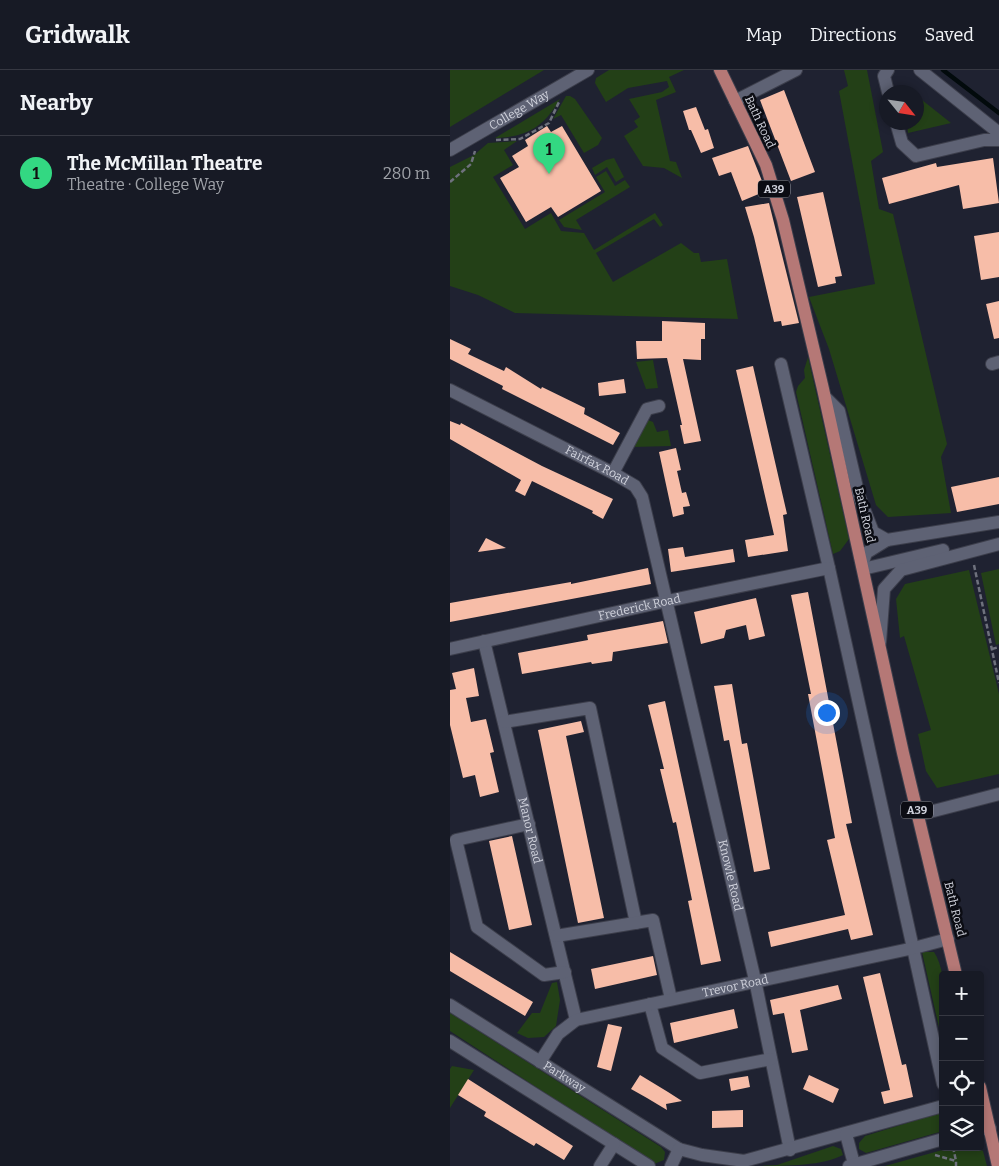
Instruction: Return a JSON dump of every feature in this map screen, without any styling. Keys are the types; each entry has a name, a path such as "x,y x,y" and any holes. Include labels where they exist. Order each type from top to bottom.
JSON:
{"main road":[{"name":"Bath Road","path":"720,70 776,194 825,398 918,815 955,971"},
{"path":"983,1106 985,1129 998,1166"}],"street":[{"name":"College Way","path":"450,150 588,70"},
{"path":"735,101 796,70"},
{"path":"886,85 884,76 888,70"},
{"path":"920,70 999,133"},
{"path":"898,130 902,143 916,156 984,140 999,140"},
{"path":"781,364 829,568 939,1065"},
{"name":"Fairfax Road","path":"451,392 613,473 635,486 642,497 667,601"},
{"path":"825,398 839,411 859,496 873,532 886,540"},
{"path":"613,473 647,409 659,406"},
{"path":"994,545 972,544 863,567 866,553 886,540 999,522"},
{"path":"971,526 987,532 999,530"},
{"path":"880,644 884,589 901,570 994,545"},
{"name":"Frederick Road","path":"450,649 667,601 829,568"},
{"name":"Knowle Road","path":"667,601 755,980 790,1150"},
{"name":"Manor Road","path":"484,641 576,1020"},
{"path":"504,722 590,708 636,923"},
{"path":"918,815 999,794"},
{"path":"529,824 456,840 477,927 544,975 565,972"},
{"path":"556,936 653,920 671,999"},
{"name":"Trevor Road","path":"540,1062 558,1034 576,1020 755,980 914,948 948,938"},
{"path":"650,1004 662,1048 700,1072 771,1059"},
{"name":"Parkway","path":"450,1006 679,1149 702,1155 744,1161 790,1150 939,1107"},
{"path":"451,1045 649,1166"},
{"path":"846,1134 851,1165 939,1140"},
{"path":"600,1166 614,1144"},
{"path":"671,1166 679,1149"}],"path":[{"path":"495,140 520,139 549,123 572,79"},
{"path":"450,182 472,164 479,134"},
{"path":"973,562 999,683"},
{"path":"992,649 999,647"},
{"path":"955,1151 956,1161"}],"green space":[{"path":"450,70 544,70 450,127"},
{"path":"609,70 684,70 669,77 676,92 656,100 670,161 676,162 682,178 664,168 643,166 624,136 638,127 634,121 640,117 629,99 662,92 669,87 667,81 628,88 606,102 595,83 596,78"},
{"path":"844,70 867,70 883,152 871,161 879,209 893,214 947,444 941,457 951,513 888,517 876,505 829,349 809,297 875,284 839,91 848,86"},
{"path":"566,96 575,99 602,138 598,145 584,153 561,115 553,119"},
{"path":"560,99 548,117 534,129 525,133 495,138"},
{"path":"924,102 951,123 924,129"},
{"path":"908,130 921,130 908,133"},
{"path":"517,141 504,150 513,165 493,177 525,229 551,213 561,231 584,233 594,250 655,213 663,225 660,227 654,219 596,253 613,282 681,243 694,253 699,253 701,262 727,259 738,319 515,313 478,295 450,286 450,167 474,155 488,143"},
{"path":"614,158 624,177 616,182 607,167 595,175 592,168"},
{"path":"606,171 615,186 625,180 630,187 576,220 582,230 564,227 559,220 605,192 596,177"},
{"path":"808,357 849,539 840,551 833,554 796,392 798,386 805,378 804,370"},
{"path":"653,360 658,388 646,389 636,362"},
{"path":"648,420 653,422 657,432 668,430 671,446 631,447"},
{"path":"999,569 999,644 996,645 981,573"},
{"path":"969,570 999,694 999,774 937,788 926,771 918,734 931,730 904,636 900,638 896,599 905,584"},
{"path":"922,952 934,952 942,971 939,971 939,1027"},
{"path":"557,982 560,1000 556,1026 544,1037 528,1038 517,1033 532,1013 540,1013 552,983"},
{"path":"450,1013 661,1147 665,1152 664,1160 654,1164 450,1031"},
{"path":"452,1066 474,1070 450,1108 450,1069"},
{"path":"939,1113 939,1132 866,1153 859,1149 859,1143 865,1136"},
{"path":"833,1146 841,1149 843,1155 814,1163 759,1166 777,1165"},
{"path":"939,1151 983,1151 987,1166 885,1166"}],"building":[{"path":"784,90 815,172 791,181 760,100"},
{"path":"696,107 705,130 708,129 714,148 701,153 691,130 689,130 683,111"},
{"path":"547,126 551,132 562,126 601,191 558,217 551,207 526,222 500,178 519,167 512,156 528,146 525,140"},
{"path":"748,146 766,191 742,201 731,172 719,176 712,158"},
{"path":"993,158 999,203 963,209 959,185 889,204 882,178 936,163 937,167"},
{"path":"823,192 842,276 835,277 836,283 818,287 797,197"},
{"path":"769,203 799,323 782,326 781,321 774,322 745,207"},
{"path":"999,232 999,277 981,280 974,236"},
{"path":"999,301 999,338 994,339 986,304"},
{"path":"662,321 705,323 705,339 701,339 701,360 683,359 701,441 684,444 680,425 682,425 667,358 637,359 636,341 662,341"},
{"path":"450,339 471,349 468,354 504,371 506,367 541,389 542,387 585,408 584,414 620,433 613,445 502,389 503,386 450,359"},
{"path":"753,366 787,514 783,515 788,551 748,557 745,540 774,535 736,370"},
{"path":"624,379 626,393 599,396 598,383"},
{"path":"450,421 460,425 461,423 542,466 613,499 603,519 592,513 593,511 532,481 525,496 515,491 521,480 450,439"},
{"path":"676,448 681,470 677,471 682,493 686,492 690,506 683,507 684,514 673,517 659,452"},
{"path":"999,477 999,504 957,512 951,487"},
{"path":"486,538 506,548 478,552"},
{"path":"683,547 685,557 733,549 735,562 671,572 668,549"},
{"path":"648,568 651,584 450,622 450,603 571,582 571,584"},
{"path":"808,592 852,823 846,824 873,935 851,940 848,929 771,947 768,932 845,915 827,840 835,838 808,694 811,694 791,595"},
{"path":"756,598 765,636 749,640 746,625 726,630 724,638 701,644 694,612"},
{"path":"663,621 668,643 613,652 612,661 592,664 591,662 522,674 518,653 588,640 587,635"},
{"path":"474,668 479,696 466,698 471,722 486,719 494,752 490,753 499,792 480,797 475,775 463,778 450,725 450,690 456,689 452,673"},
{"path":"732,684 742,744 747,743 770,869 754,872 729,740 724,741 714,686"},
{"path":"665,701 721,961 701,965 688,901 692,900 676,822 673,823 660,769 664,769 648,705"},
{"path":"581,721 584,732 566,736 604,918 578,923 538,730"},
{"path":"512,836 532,925 509,930 489,841"},
{"path":"450,952 533,1002 525,1016 450,971"},
{"path":"653,956 657,975 595,989 591,969"},
{"path":"880,973 902,1065 906,1064 913,1097 884,1104 881,1092 890,1090 863,977"},
{"path":"838,985 842,999 800,1010 808,1050 792,1053 784,1013 773,1015 770,1000"},
{"path":"734,1009 738,1028 674,1043 670,1023"},
{"path":"608,1024 622,1027 611,1071 597,1067"},
{"path":"640,1075 682,1101 666,1104 667,1110 631,1089"},
{"path":"809,1075 839,1089 833,1103 803,1089"},
{"path":"748,1076 750,1087 731,1091 729,1079"},
{"path":"468,1079 573,1146 564,1160 536,1143 534,1146 484,1116 486,1112 458,1095"},
{"path":"743,1110 743,1127 712,1128 712,1111"}],"waterway":[{"path":"943,70 999,113"}],"place":[{"name":"The McMillan Theatre","path":"549,174"}]}
